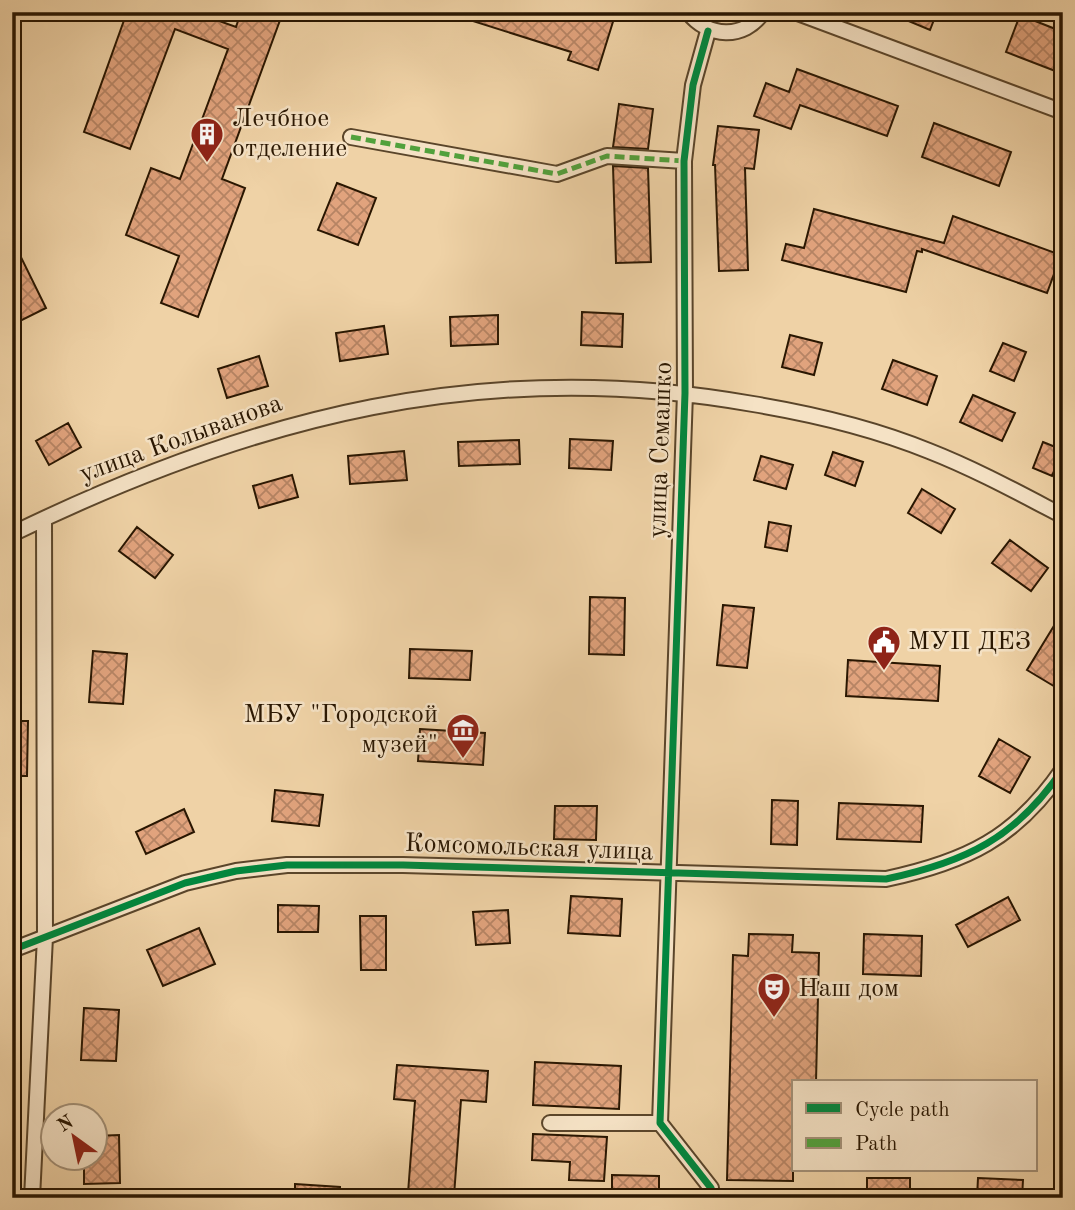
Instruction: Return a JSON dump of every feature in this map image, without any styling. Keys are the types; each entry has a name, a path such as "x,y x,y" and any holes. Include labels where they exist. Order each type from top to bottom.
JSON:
{"street":[{"path":"688,12 708,31 737,32 751,26 764,12"},
{"path":"795,12 1063,112"},
{"name":"улица Семашко","path":"660,1123 685,393 684,161 693,85 708,31"},
{"path":"351,137 557,174 607,156 684,161"},
{"name":"улица Колыванова","path":"12,534 228,443 308,419 392,402 481,390 557,387 685,393 781,409 860,428 927,450 1063,516"},
{"path":"32,1198 45,937 44,519"},
{"name":"Комсомольская улица","path":"12,950 185,883 236,871 286,865 351,864 886,879 920,872 981,849 1014,827 1044,796 1063,769"},
{"path":"550,1123 660,1123 711,1188"}],"building":[{"name":"Лечбное отделение","path":"127,12 194,12 236,27 241,12 283,12 222,179 245,188 198,317 161,303 179,256 126,235 151,168 180,179 228,49 175,29 130,149 84,132"},
{"path":"454,12 556,12 579,19 582,12 616,12 598,70 568,60 571,52 454,15"},
{"path":"887,12 937,12 930,30"},
{"path":"1020,15 1063,32 1063,74 1006,52"},
{"path":"797,69 898,106 887,136 800,105 791,129 754,116 766,83 789,92"},
{"path":"619,104 653,109 648,149 613,147"},
{"path":"934,123 1011,152 999,186 922,157"},
{"path":"718,126 759,130 754,169 745,168 748,270 719,271 713,165"},
{"path":"613,166 648,168 651,262 616,263"},
{"path":"337,183 376,198 358,245 318,230"},
{"path":"814,209 944,243 953,216 1061,255 1047,293 922,249 922,252 917,251 906,292 782,260 786,244 804,248"},
{"path":"12,239 46,308 12,325"},
{"path":"582,312 623,314 622,347 581,345"},
{"path":"498,315 498,344 451,346 450,317"},
{"path":"384,326 388,354 340,361 336,333"},
{"path":"790,335 822,343 814,375 782,367"},
{"path":"1003,343 1026,352 1014,381 990,371"},
{"path":"259,356 268,386 227,398 218,369"},
{"path":"893,360 937,376 927,405 882,389"},
{"path":"973,395 1015,413 1002,441 960,422"},
{"path":"68,423 81,447 49,465 36,441"},
{"path":"570,439 613,441 611,470 569,468"},
{"path":"519,440 520,464 459,466 458,442"},
{"path":"1043,442 1063,450 1052,476 1033,468"},
{"path":"404,451 407,480 350,484 348,456"},
{"path":"833,452 863,462 855,486 825,475"},
{"path":"761,456 793,465 786,489 754,480"},
{"path":"292,475 298,497 259,508 253,486"},
{"path":"922,489 955,509 941,533 908,513"},
{"path":"769,522 791,526 787,551 765,547"},
{"path":"137,527 173,555 155,578 119,551"},
{"path":"1010,540 1048,568 1031,591 992,563"},
{"path":"590,597 625,598 624,655 589,654"},
{"path":"723,605 754,608 747,668 717,665"},
{"path":"1063,611 1063,679 1057,688 1027,670"},
{"path":"410,649 472,651 470,680 409,678"},
{"path":"93,651 127,654 123,704 89,702"},
{"path":"848,660 940,666 938,701 846,696"},
{"path":"12,721 28,721 27,776 12,776"},
{"path":"420,729 485,733 483,765 418,761"},
{"path":"999,739 1030,757 1010,793 979,776"},
{"path":"275,790 323,795 319,826 272,821"},
{"path":"772,800 798,801 797,845 771,844"},
{"path":"839,803 923,806 921,842 837,839"},
{"path":"555,806 597,806 596,840 554,839"},
{"path":"184,809 194,832 146,854 136,832"},
{"path":"571,896 622,899 620,936 568,933"},
{"path":"1008,897 1020,920 968,947 956,925"},
{"path":"278,905 319,906 318,932 278,932"},
{"path":"508,910 510,943 476,945 473,912"},
{"path":"360,916 386,916 386,970 361,970"},
{"path":"199,928 215,964 163,986 147,950"},
{"name":"Наш дом","path":"749,934 793,935 792,952 819,953 816,1080 792,1080 793,1181 727,1180 733,955 748,956"},
{"path":"864,934 922,936 921,976 863,974"},
{"path":"84,1008 119,1010 116,1061 81,1060"},
{"path":"535,1062 621,1066 619,1109 533,1105"},
{"path":"397,1065 488,1071 486,1102 461,1100 454,1196 408,1193 415,1101 394,1099"},
{"path":"533,1134 607,1137 604,1181 569,1180 570,1162 532,1160"},
{"path":"108,1135 119,1135 120,1183 84,1184 84,1172 108,1172"},
{"path":"612,1175 659,1176 659,1198 612,1198"},
{"path":"867,1178 910,1178 910,1198 867,1198"},
{"path":"978,1178 1023,1180 1022,1198 977,1198"},
{"path":"295,1184 340,1187 340,1198 295,1198"}],"marked path":[{"path":"12,14 24,12"},
{"path":"351,137 557,174 607,156 684,161"}],"cycle path":[{"path":"708,31 693,85 684,161 685,393 660,1123 711,1188"},
{"path":"12,950 185,883 236,871 287,865 403,865 886,879 941,864 987,844 1027,813 1063,769"}],"place":[{"name":"Лечбное отделение","path":"207,164"},
{"name":"МУП ДЕЗ","path":"884,672"},
{"name":"МБУ \"Городской музей\"","path":"463,760"},
{"name":"Наш дом","path":"774,1019"}]}
